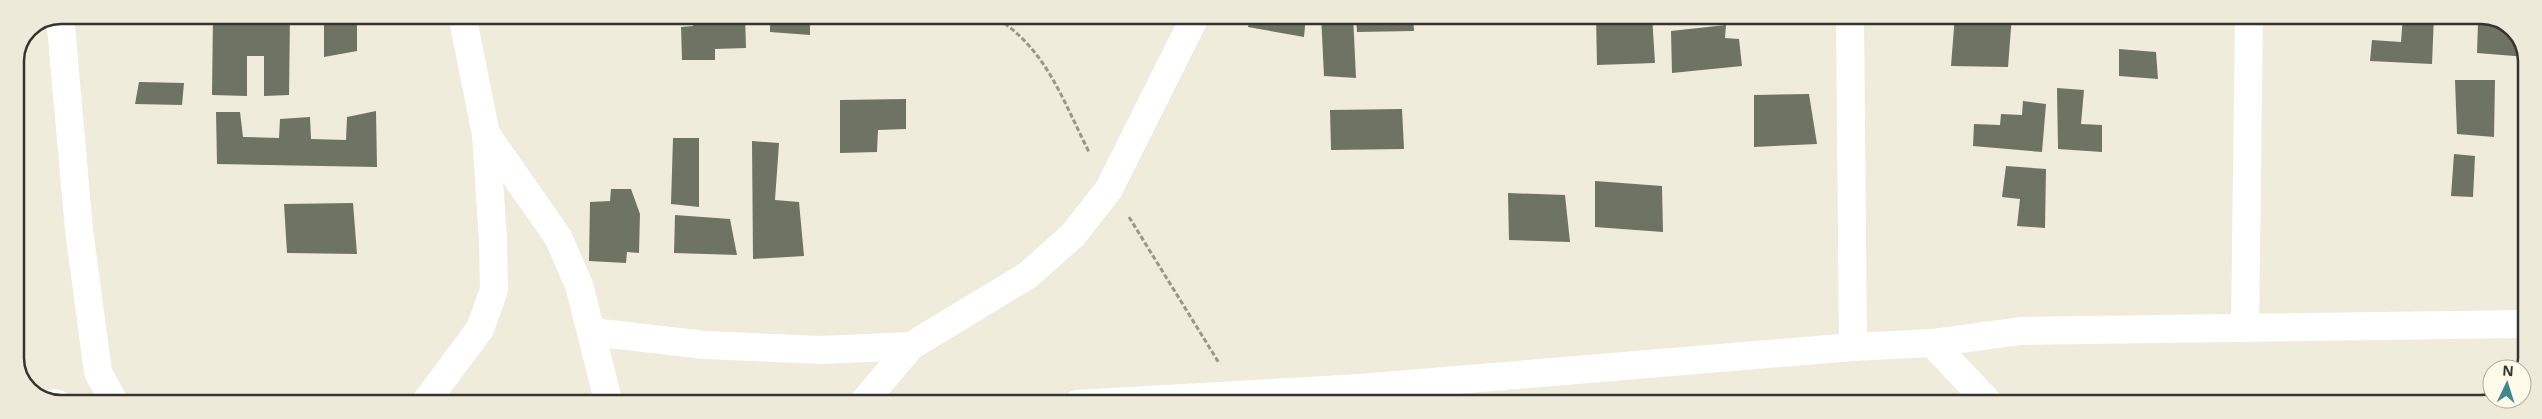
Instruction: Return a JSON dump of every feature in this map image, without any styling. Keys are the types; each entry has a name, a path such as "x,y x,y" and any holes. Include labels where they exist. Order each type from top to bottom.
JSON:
{"street":[{"path":"61,24 79,230 98,372 110,395"},
{"path":"431,395 480,329 494,290 493,240 486,134 464,24"},
{"path":"870,395 911,346 1028,276 1073,235 1109,189 1192,24"},
{"path":"1850,24 1853,347"},
{"path":"2245,327 2249,24"},
{"path":"486,134 558,237 579,285 607,395"},
{"path":"1369,395 1853,347 1932,343 2021,332 2518,324"},
{"path":"592,332 715,346 822,350 911,346"},
{"path":"1932,343 1981,395"}],"path":[{"path":"1003,24 1034,49 1056,82 1066,106 1109,189 1130,218 1195,327 1239,395"}],"building":[{"path":"213,24 290,24 289,95 264,96 264,56 247,56 247,96 212,95"},
{"path":"324,24 357,24 357,51 324,57"},
{"path":"693,24 745,24 746,48 715,49 715,60 682,60 681,27 693,26"},
{"path":"770,24 810,24 810,35 770,32"},
{"path":"1249,24 1305,24 1304,37 1248,27"},
{"path":"1321,24 1353,24 1356,78 1324,76"},
{"path":"1357,24 1414,24 1414,31 1357,32"},
{"path":"1596,24 1653,24 1655,63 1597,65"},
{"path":"1954,24 2011,24 2008,67 1951,66"},
{"path":"2402,24 2434,24 2432,64 2370,61 2372,40 2401,42"},
{"path":"2478,24 2486,24 2504,31 2509,36 2518,56 2477,53"},
{"path":"1726,25 1725,38 1739,39 1742,66 1672,73 1671,31"},
{"path":"2119,49 2156,52 2158,79 2119,76"},
{"path":"2455,80 2495,80 2494,137 2457,134"},
{"path":"139,82 184,83 182,105 135,104"},
{"path":"2057,88 2084,90 2081,124 2102,125 2102,152 2058,149"},
{"path":"1809,94 1817,144 1754,147 1754,95"},
{"path":"906,99 906,129 878,130 877,152 840,153 840,100"},
{"path":"2023,101 2046,104 2042,152 1973,146 1974,124 2000,125 2001,114 2022,115"},
{"path":"1402,109 1404,149 1331,150 1330,110"},
{"path":"376,111 377,167 217,164 216,112 240,112 243,137 279,138 280,119 310,117 311,139 346,140 347,117"},
{"path":"673,138 699,138 699,207 671,204"},
{"path":"752,141 779,143 775,200 799,202 804,256 753,259"},
{"path":"2454,154 2475,156 2473,197 2451,196"},
{"path":"2006,166 2046,169 2045,228 2017,226 2020,199 2002,197"},
{"path":"1595,181 1662,186 1663,232 1595,227"},
{"path":"611,189 631,189 640,214 639,253 627,252 626,263 589,261 590,202 610,201"},
{"path":"1508,193 1565,195 1570,242 1509,240"},
{"path":"353,203 357,254 287,253 284,204"},
{"path":"675,215 730,219 737,255 674,253"}]}
